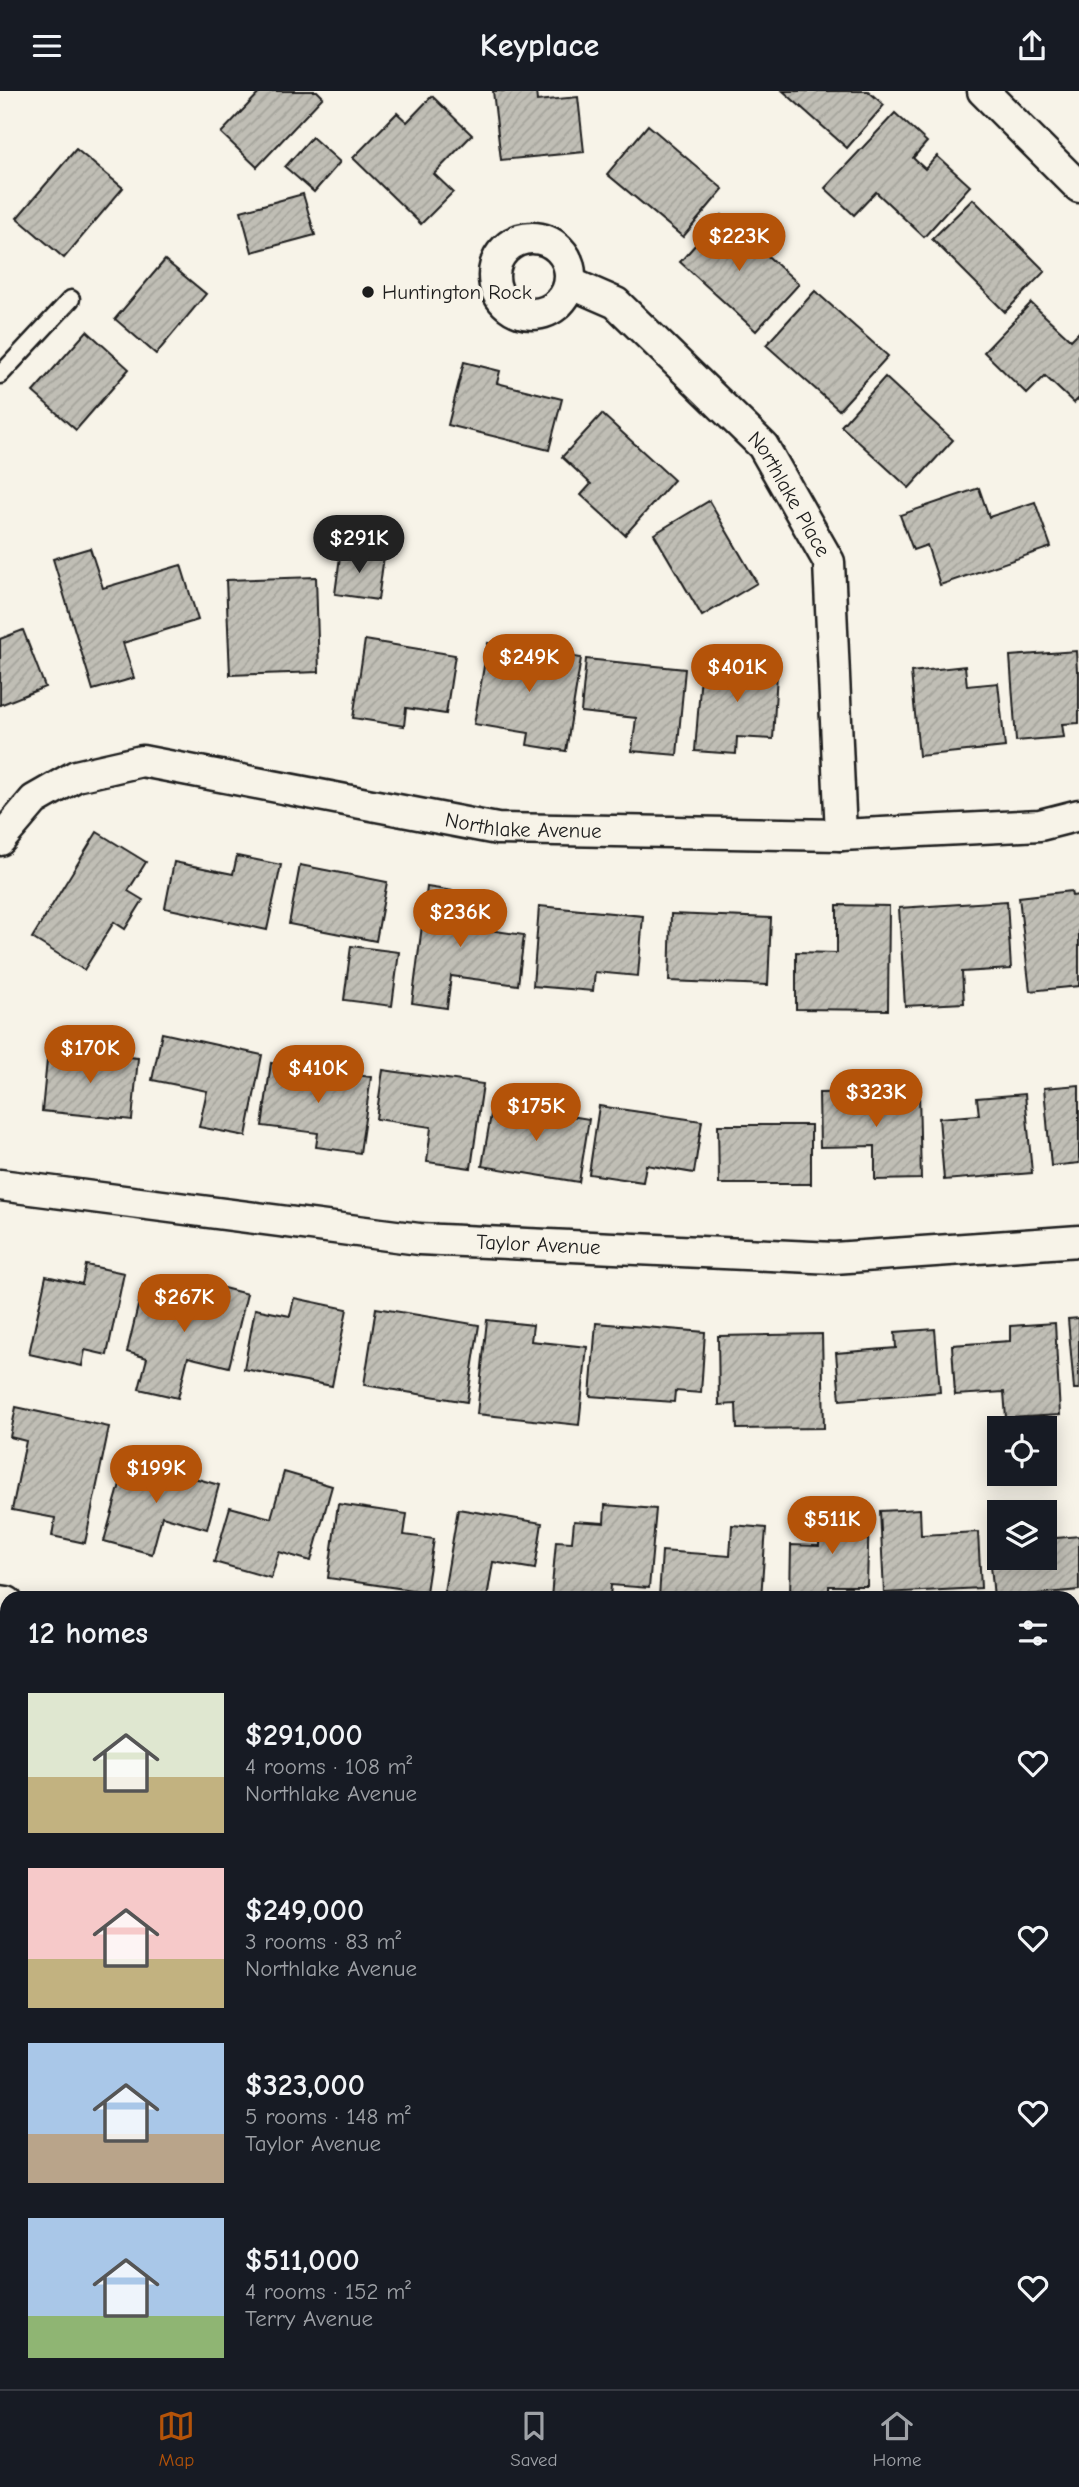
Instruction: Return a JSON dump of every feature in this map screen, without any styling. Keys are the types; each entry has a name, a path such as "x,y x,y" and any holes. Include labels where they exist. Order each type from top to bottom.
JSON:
{"street":[{"path":"984,91 1079,187"},
{"name":"Northlake Place","path":"570,283 616,303 763,446 829,562 841,835"},
{"name":"Northlake Avenue","path":"0,840 34,800 76,776 142,761 497,829 841,835 1040,825 1079,815"},
{"name":"Taylor Avenue","path":"0,1185 419,1239 834,1258 1079,1241"}],"lane":[{"path":"0,375 71,299"}],"building":[{"path":"261,91 317,91 323,97 257,167 221,133"},
{"path":"493,91 536,91 537,101 578,97 584,152 501,160"},
{"path":"783,91 868,91 884,105 847,148"},
{"path":"432,96 472,135 434,174 453,192 421,224 353,158 397,113 407,122"},
{"path":"895,113 927,142 913,158 925,169 937,156 970,186 924,237 876,192 854,215 825,188"},
{"path":"648,125 723,189 683,237 607,174"},
{"path":"312,137 340,162 314,192 285,167"},
{"path":"76,149 123,188 64,258 17,218"},
{"path":"303,194 315,235 252,252 241,211"},
{"path":"973,199 1045,271 1005,312 932,239"},
{"path":"722,215 799,284 756,331 680,262"},
{"path":"165,260 206,294 156,354 115,319"},
{"path":"815,291 888,356 839,410 766,345"},
{"path":"1031,303 1071,340 1079,332 1079,398 1074,403 1045,376 1027,394 984,352"},
{"path":"87,331 129,369 76,430 33,392"},
{"path":"464,362 500,371 497,383 562,399 549,450 448,425"},
{"path":"885,377 953,440 909,488 841,426"},
{"path":"602,414 674,480 625,535 581,495 591,484 562,457"},
{"path":"979,488 989,517 1035,502 1051,547 940,585 927,545 913,550 900,515"},
{"path":"709,501 757,583 702,616 654,534"},
{"path":"90,548 103,588 181,565 198,620 123,643 134,678 93,690 53,559"},
{"path":"341,549 384,556 378,600 335,594"},
{"path":"316,577 319,672 230,675 226,580"},
{"path":"23,630 45,687 0,705 0,639"},
{"path":"365,640 455,655 446,714 406,708 404,726 353,718"},
{"path":"488,643 581,658 566,751 527,745 529,733 474,724"},
{"path":"1076,651 1079,671 1079,723 1062,724 1064,737 1016,741 1010,656"},
{"path":"728,654 778,657 773,739 737,737 736,754 695,751 701,674 726,676"},
{"path":"586,659 685,669 677,755 632,751 636,718 581,712"},
{"path":"965,666 967,686 998,683 1005,747 919,756 911,672"},
{"path":"97,832 146,862 128,891 143,900 125,929 114,922 84,970 32,938"},
{"path":"237,856 281,865 267,930 165,908 174,862 233,874"},
{"path":"300,865 387,882 376,941 289,924"},
{"path":"427,887 473,894 468,927 524,935 518,985 451,976 447,1008 412,1003"},
{"path":"1071,891 1072,896 1079,895 1079,986 1030,991 1019,897"},
{"path":"1007,901 1011,969 962,972 964,1003 905,1006 899,908"},
{"path":"837,905 889,906 888,1010 796,1009 796,952 837,953"},
{"path":"539,906 643,916 638,976 595,972 593,991 533,986"},
{"path":"671,914 771,918 768,985 669,981"},
{"path":"351,946 399,952 392,1006 344,1000"},
{"path":"162,1033 262,1055 246,1136 199,1127 207,1091 152,1080"},
{"path":"48,1050 138,1058 132,1120 42,1111"},
{"path":"271,1063 371,1077 360,1153 316,1147 318,1133 262,1126"},
{"path":"383,1070 483,1084 471,1168 427,1162 431,1127 376,1119"},
{"path":"1079,1085 1079,1163 1051,1166 1044,1088"},
{"path":"919,1091 921,1179 875,1180 875,1146 820,1147 819,1093"},
{"path":"1025,1094 1032,1173 944,1180 939,1118 979,1115 977,1098"},
{"path":"493,1103 589,1119 579,1182 482,1166"},
{"path":"599,1106 702,1121 694,1173 646,1165 643,1182 589,1174"},
{"path":"718,1125 811,1125 811,1184 719,1184"},
{"path":"86,1265 124,1273 107,1355 85,1350 82,1366 29,1354 46,1276 82,1284"},
{"path":"208,1284 247,1294 229,1367 188,1357 178,1398 139,1389 147,1358 127,1352 143,1285 204,1300"},
{"path":"294,1298 347,1309 332,1386 244,1369 255,1309 290,1316"},
{"path":"376,1308 479,1325 467,1402 364,1385"},
{"path":"1079,1318 1079,1389 1074,1389 1068,1319"},
{"path":"487,1320 533,1325 531,1341 587,1347 579,1425 477,1414"},
{"path":"596,1323 705,1332 701,1393 675,1391 674,1402 590,1396"},
{"path":"1055,1323 1060,1415 1006,1416 1004,1392 955,1395 952,1345 1010,1341 1010,1326"},
{"path":"935,1329 940,1392 840,1400 836,1353 896,1348 895,1332"},
{"path":"822,1334 824,1428 737,1429 736,1404 719,1405 718,1336"},
{"path":"16,1407 109,1427 85,1543 52,1536 55,1518 12,1510 26,1441 10,1437"},
{"path":"127,1459 219,1485 207,1529 162,1516 152,1554 104,1541"},
{"path":"284,1472 332,1486 311,1561 279,1552 271,1578 214,1562 230,1507 271,1518"},
{"path":"338,1504 407,1514 404,1535 434,1539 426,1591 328,1578"},
{"path":"605,1505 656,1509 649,1588 611,1585 611,1591 552,1591 556,1541 572,1542 574,1521 604,1523"},
{"path":"458,1509 542,1523 535,1569 493,1562 488,1591 444,1591"},
{"path":"820,1509 869,1511 867,1586 829,1586 829,1591 790,1591 791,1545 819,1546"},
{"path":"920,1509 921,1535 978,1532 981,1588 884,1591 880,1511"},
{"path":"732,1525 766,1528 762,1591 659,1591 662,1551 730,1556"},
{"path":"1079,1536 1079,1590 993,1591 991,1570 1057,1570 1057,1538"}],"place":[{"name":"Huntington Rock","path":"368,292"}]}
